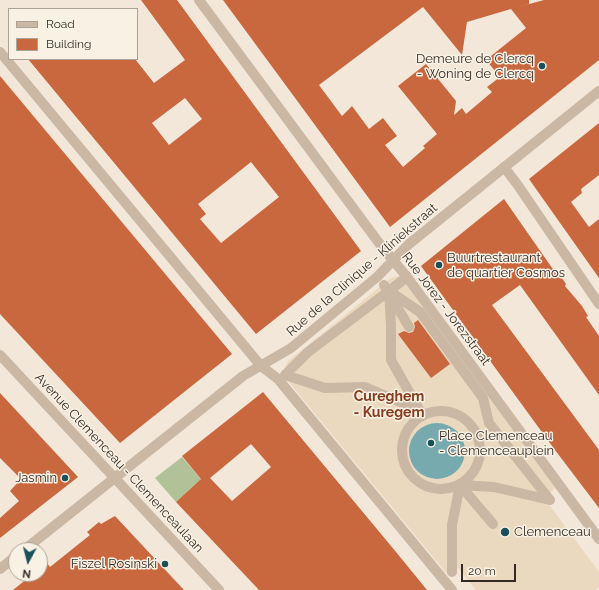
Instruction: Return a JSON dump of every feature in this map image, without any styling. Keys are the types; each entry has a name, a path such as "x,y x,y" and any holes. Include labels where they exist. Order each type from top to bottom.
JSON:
{"street":[{"name":"Rue Jorez - Jorezstraat","path":"199,0 599,539"},
{"path":"0,52 261,366 278,379 452,590"},
{"name":"Rue de la Clinique - Kliniekstraat","path":"34,542 243,376 291,348 377,277 409,244 599,91"},
{"path":"504,167 599,304"},
{"path":"403,280 386,288 308,352 285,375 325,388 365,388 420,413 453,413 466,421 476,433 480,444 480,454 477,465 472,474 460,484 452,525 452,572"},
{"path":"386,288 391,325 391,360 420,413"},
{"path":"386,288 409,326 391,325"},
{"path":"386,288 420,312 483,398 489,423 550,500 494,487 460,484 444,489 434,489 414,480 403,462 401,451 402,441 420,413"},
{"name":"Avenue Clemenceau - Clemenceaulaan","path":"0,355 219,590"},
{"path":"476,433 489,423"},
{"path":"460,484 493,524"},
{"path":"0,569 8,562"}],"green space":[{"path":"182,457 201,479 176,502 155,478"}],"shaded area":[{"name":"Place Clemenceau - Clemenceauplein","path":"398,276 403,280 556,488 549,493 547,502 599,572 599,587 595,590 476,590 458,568 448,575 288,381 285,368 287,362 391,278"}],"water":[{"path":"437,423 448,425 457,431 463,440 465,451 463,462 457,471 448,477 437,479 426,477 417,471 411,462 409,451 411,440 417,431 426,425"}],"building":[{"path":"141,0 177,0 361,251 256,334 29,60 136,60 154,83 185,60","holes":["185,98 202,119 169,145 152,123","251,162 279,197 221,243 200,219 206,214 198,204"]},
{"path":"223,0 529,0 529,4 511,9 544,0 599,0 599,60 390,227","holes":["423,7 462,55 467,22 511,9 526,28 486,60 500,77 487,87 492,92 466,114 462,108 454,115 456,101 426,64 398,86 437,134 423,146 425,148 403,167 385,145 397,136 383,118 369,129 352,106 342,116 319,85"]},
{"path":"0,76 232,354 120,443 0,314"},
{"path":"599,123 599,175 581,189 582,193 571,202 589,227 599,219 599,278 529,179"},
{"path":"504,199 557,275 559,274 566,284 565,286 582,306 588,316 586,317 599,336 599,395 520,285 492,305 599,450 599,508 421,266"},
{"path":"418,320 450,364 431,378 398,334 404,331 409,333 413,332 415,327 414,323"},
{"path":"263,392 427,590 259,590 176,502 201,479 182,456","holes":["251,444 271,467 232,501 210,478"]},
{"path":"0,393 78,477 0,538 0,518 19,501 10,491 21,479 0,458"},
{"path":"115,516 184,590 13,590 23,582 48,582 48,564 50,567 90,535 87,532 99,522 101,524"}],"place":[{"name":"Demeure de Clercq - Woning de Clercq","path":"542,66"},
{"name":"Buurtrestaurant de quartier Cosmos","path":"439,265"},
{"name":"Place Clemenceau - Clemenceauplein","path":"431,443"},
{"name":"Jasmin","path":"65,478"},
{"name":"Clemenceau","path":"505,532"},
{"name":"Fiszel Rosinski","path":"165,564"}],"district":[{"name":"Cureghem - Kuregem","path":"389,406"}]}
